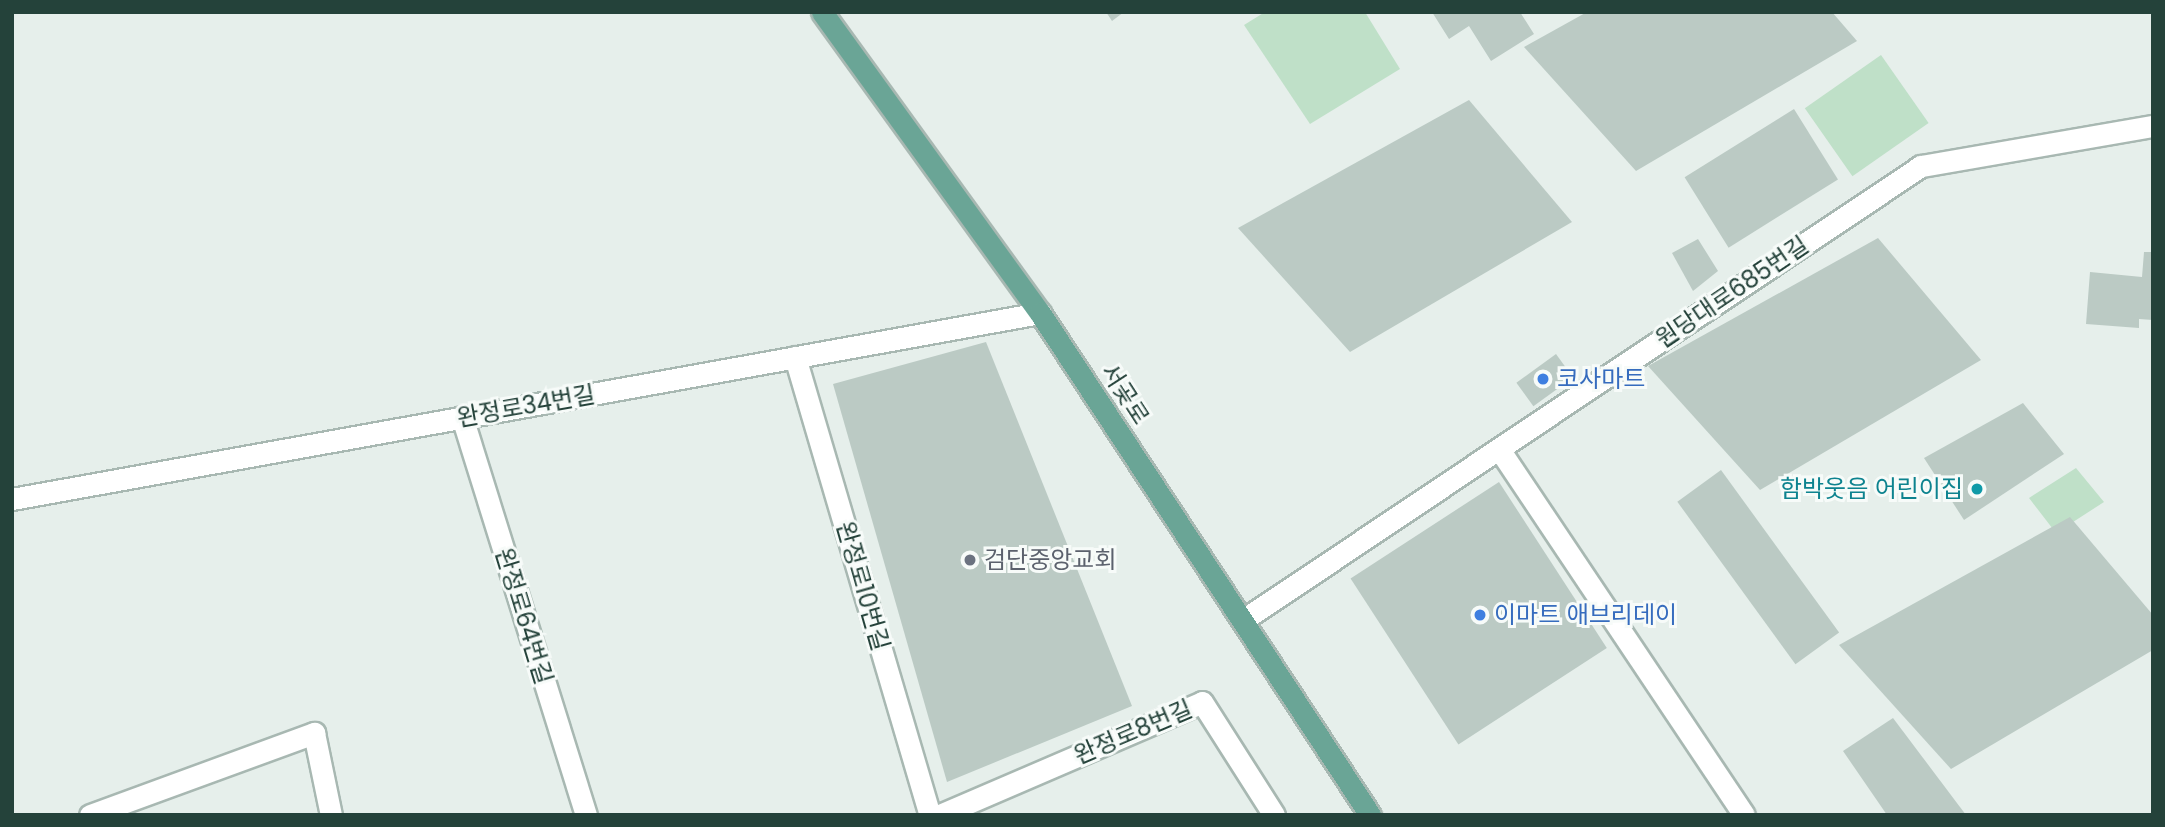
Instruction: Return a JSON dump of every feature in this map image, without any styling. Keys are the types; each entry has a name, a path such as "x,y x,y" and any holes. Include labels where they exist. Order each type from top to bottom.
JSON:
{"main road":[{"name":"서곶로","path":"822,12 1040,313 1370,815"}],"street":[{"name":"원당대로685번길","path":"1243,620 1921,166 2149,123"},
{"name":"완정로34번길","path":"12,499 1040,313"},
{"name":"완정로10번길","path":"795,357 930,815"},
{"name":"완정로64번길","path":"462,417 586,815"},
{"path":"1499,449 1744,815"},
{"name":"완정로8번길","path":"940,815 1202,702 1274,815"},
{"path":"90,815 314,733 331,815"}],"green space":[{"path":"1265,12 1365,12 1400,69 1310,124 1244,25"},
{"path":"1881,55 1929,123 1852,176 1805,108"},
{"path":"2076,468 2104,502 2056,533 2029,498"}],"building":[{"path":"1106,12 1124,12 1112,21"},
{"path":"1432,12 1520,12 1534,34 1491,61 1469,26 1449,39"},
{"path":"1587,12 1832,12 1857,41 1636,171 1524,47"},
{"path":"1469,100 1572,222 1350,352 1238,228"},
{"path":"1794,109 1838,179 1729,248 1685,177"},
{"path":"1878,238 1981,360 1760,490 1648,366"},
{"path":"1698,239 1718,271 1693,291 1672,253"},
{"path":"2144,252 2153,252 2153,320 2139,319 2139,328 2086,324 2090,272 2142,277"},
{"name":"검단중앙교회","path":"986,342 1132,706 947,782 833,384"},
{"name":"코사마트","path":"1556,354 1573,377 1533,406 1516,383"},
{"name":"함박웃음 어린이집","path":"2023,403 2064,454 1964,520 1924,458"},
{"path":"1721,470 1839,633 1795,664 1677,502"},
{"name":"이마트 애브리데이","path":"1499,482 1607,648 1458,744 1351,578"},
{"path":"2070,517 2153,615 2153,650 1951,769 1839,645"},
{"path":"1893,718 1966,815 1887,815 1843,751"}],"place":[{"name":"코사마트","path":"1543,379"},
{"name":"함박웃음 어린이집","path":"1977,489"},
{"name":"검단중앙교회","path":"970,560"},
{"name":"이마트 애브리데이","path":"1480,615"}]}
